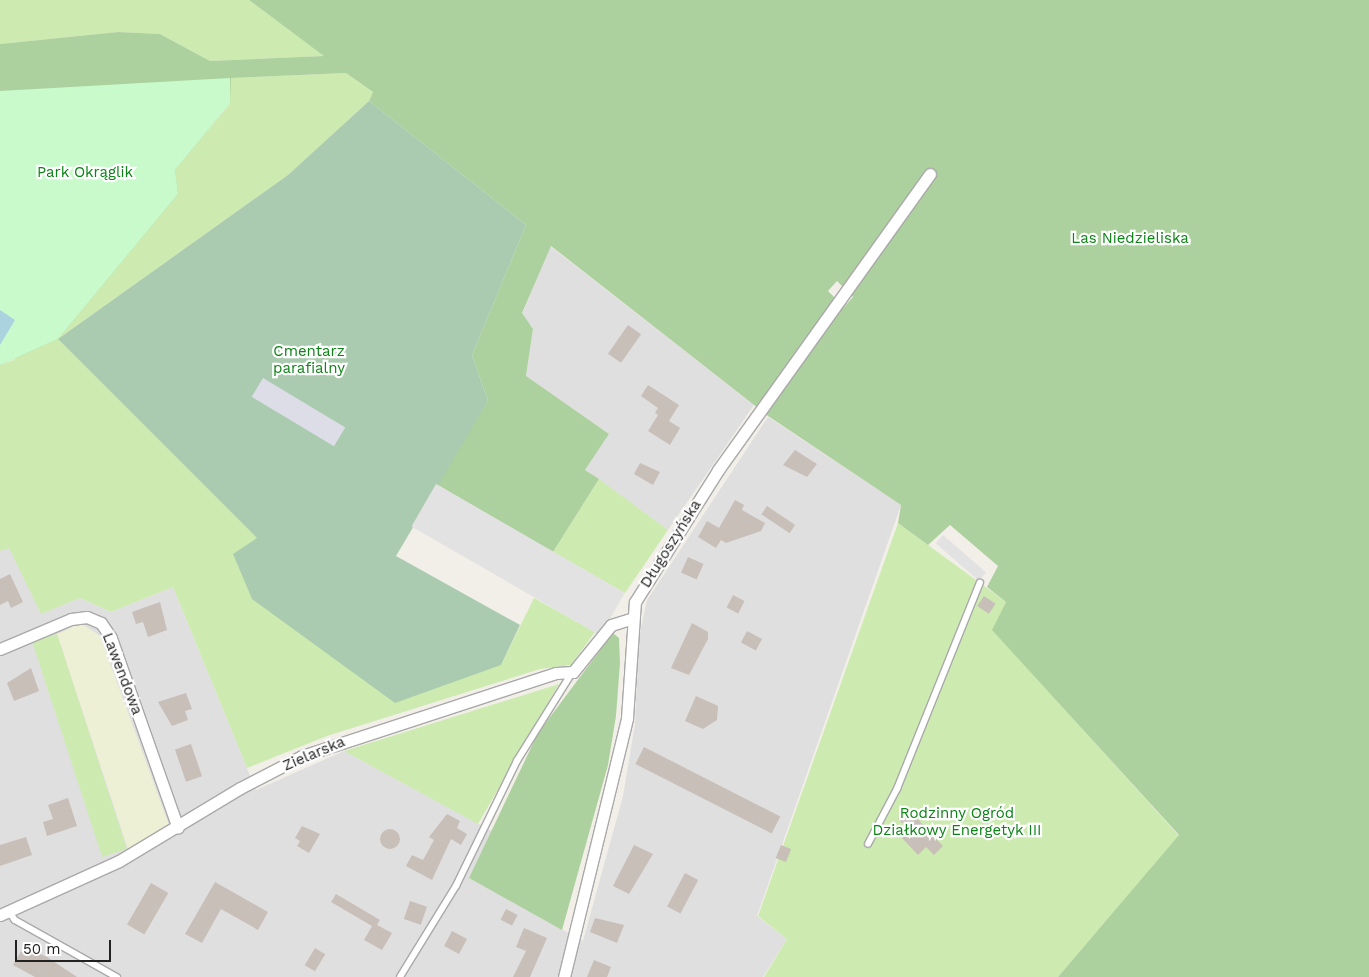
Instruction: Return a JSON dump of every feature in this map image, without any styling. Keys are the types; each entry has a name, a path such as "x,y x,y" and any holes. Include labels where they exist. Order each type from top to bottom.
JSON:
{"street":[{"name":"Długoszyńska","path":"564,977 627,718 631,618 643,588 718,470 930,174"},
{"name":"Lawendowa","path":"0,649 71,620 87,617 101,623 111,638 178,828"},
{"path":"573,672 611,625 631,618"},
{"name":"Zielarska","path":"5,914 178,828 240,788 336,742 556,673 573,672"}],"lane":[{"path":"868,844 896,789 980,583"},
{"path":"400,977 456,886 517,761 573,672"},
{"path":"5,914 117,977"}],"shaded area":[{"path":"550,246 754,405 668,530 585,470 609,434 526,377 533,329 522,314"},
{"path":"263,378 345,427 334,446 252,397"},
{"path":"768,417 901,505 757,916 787,939 763,977 0,977 0,551 9,547 41,613 80,598 111,612 173,587 256,790 344,751 492,831 469,878 583,941 623,796 635,724 639,638 647,600"},
{"path":"436,484 625,593 600,635 412,526"},
{"path":"943,535 986,572 979,581 936,543"}],"green space":[{"path":"0,0 249,0 325,56 210,61 160,34 118,32 0,44"},
{"name":"Las Niedzieliska","path":"249,0 1369,0 1369,977 1058,977 1179,835 992,630 1006,602 987,587 998,566 950,525 928,545 898,523 901,505 768,416 551,246 522,313 533,329 526,376 609,434 585,470 599,479 553,552 436,484 488,401 472,355 526,225 369,101 373,92 346,73 231,78 230,103 175,170 178,194 58,339 0,365 0,44 118,32 160,34 210,61 324,56","holes":["837,281 853,297 844,307 828,291"]},
{"path":"346,73 373,92 369,101 288,175 58,339 258,539 501,665 534,598 595,632 571,665 540,669 327,736 247,768 173,587 111,612 80,598 41,614 9,548 0,551 0,365 14,360 230,104 230,78"},
{"name":"Park Okrąglik","path":"230,78 230,103 175,170 178,194 58,339 0,365 0,91"},
{"name":"Cmentarz parafialny","path":"369,101 526,225 472,355 488,401 396,556 520,625 501,665 395,703 252,599 233,554 257,538 58,339 288,175"},
{"path":"599,479 668,530 625,593 553,552"},
{"name":"Rodzinny Ogród Działkowy Energetyk III","path":"898,523 1006,602 993,630 1179,836 1058,977 764,977 787,939 758,916"},
{"path":"81,623 100,636 169,825 128,849 57,634"},
{"path":"613,633 619,638 620,663 616,716 608,765 562,930 469,878 538,733"},
{"path":"57,634 127,849 102,857 32,642"},
{"path":"559,684 478,824 344,751"}],"water":[{"path":"0,310 15,320 0,345"}],"building":[{"path":"628,325 641,334 621,363 608,354"},
{"path":"648,385 679,405 669,421 680,428 670,445 648,431 658,415 655,413 658,408 641,396"},
{"path":"795,450 817,464 807,477 783,465"},
{"path":"640,463 660,472 653,485 634,474"},
{"path":"735,500 744,505 742,510 765,523 761,531 726,543 721,540 716,548 698,537 707,521 719,528"},
{"path":"767,506 795,525 790,533 761,514"},
{"path":"688,557 704,564 697,579 681,573"},
{"path":"10,574 23,602 11,608 8,601 0,605 0,579"},
{"path":"733,595 745,601 738,613 727,607"},
{"path":"984,596 996,604 989,614 977,606"},
{"path":"160,602 167,630 148,637 143,622 136,624 132,612"},
{"path":"692,623 708,632 708,639 689,675 671,668"},
{"path":"747,631 762,639 756,650 741,642"},
{"path":"31,668 39,691 14,701 7,683"},
{"path":"186,693 192,709 185,711 188,720 172,726 158,702"},
{"path":"696,696 718,706 717,720 703,729 685,721"},
{"path":"191,744 202,776 186,782 175,750"},
{"path":"644,747 780,816 772,833 635,764"},
{"path":"68,798 77,826 47,836 43,822 53,819 48,805"},
{"path":"908,809 943,846 934,855 926,847 918,855 902,838 910,830 898,819"},
{"path":"447,814 460,821 457,828 467,834 461,845 451,839 432,880 406,866 412,855 423,860 434,840 429,837"},
{"path":"302,826 320,834 309,853 297,846 300,841 295,838"},
{"path":"390,829 397,832 400,839 397,846 390,849 383,846 380,839 383,832"},
{"path":"26,837 32,855 0,866 0,845"},
{"path":"634,845 653,854 629,894 613,886"},
{"path":"781,845 791,849 786,862 776,858"},
{"path":"685,873 698,880 680,914 667,907"},
{"path":"215,882 268,912 258,930 221,909 202,943 185,934"},
{"path":"151,883 168,893 144,935 127,925"},
{"path":"336,894 380,920 377,925 392,933 382,950 364,940 372,926 331,902"},
{"path":"410,901 427,907 421,925 404,919"},
{"path":"506,909 518,915 512,926 501,920"},
{"path":"595,918 624,925 617,943 590,932"},
{"path":"524,928 547,938 530,977 513,977 526,951 516,947"},
{"path":"452,931 467,939 459,954 444,946"},
{"path":"24,946 47,957 77,977 35,977 13,965"},
{"path":"315,948 325,954 315,971 305,965"},
{"path":"594,960 611,967 607,977 587,977"}]}
